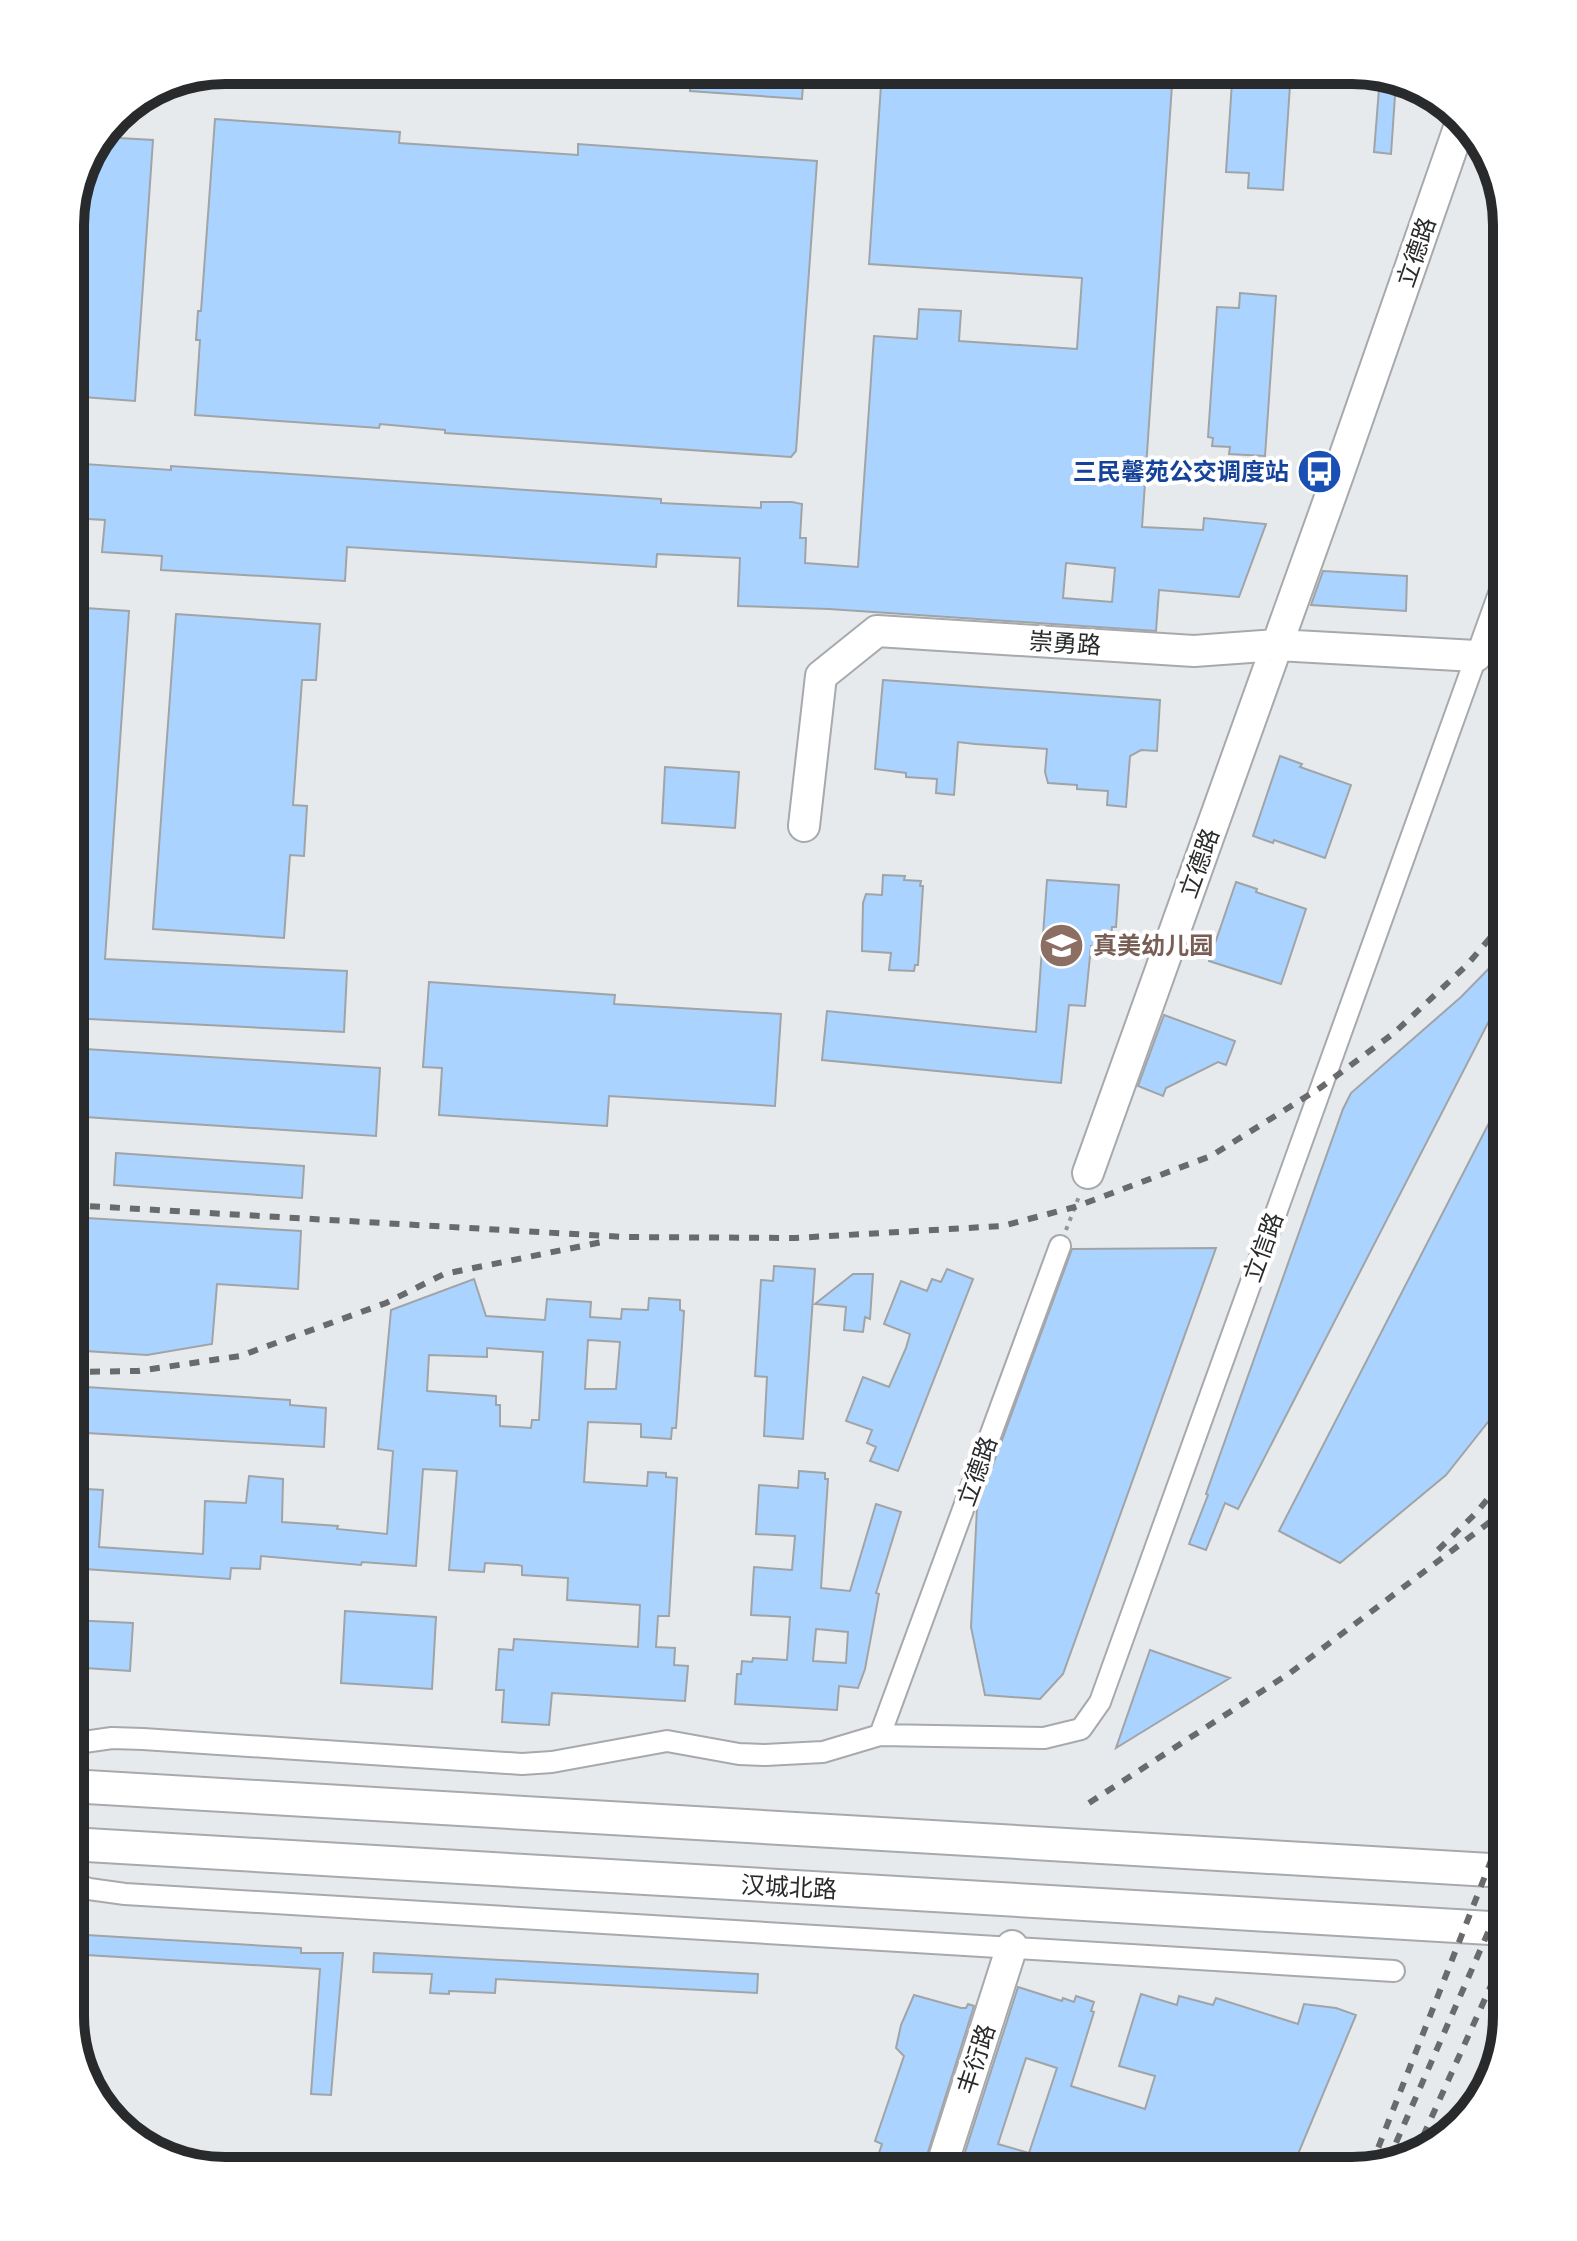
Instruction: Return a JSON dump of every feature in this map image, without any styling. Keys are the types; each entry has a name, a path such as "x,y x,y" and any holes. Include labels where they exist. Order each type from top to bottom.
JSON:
{"main road":[{"path":"84,1787 1493,1870"},
{"name":"汉城北路","path":"84,1845 1493,1928"}],"street":[{"name":"立德路","path":"1088,1173 1458,132"},
{"name":"立信路","path":"84,1742 112,1738 143,1739 522,1764 552,1762 667,1741 739,1754 792,1754 823,1752 880,1735 1044,1738 1081,1729 1100,1702 1493,609"},
{"name":"崇勇路","path":"804,826 821,676 877,631 1194,651 1277,645 1476,656"},
{"name":"立德路","path":"880,1735 1060,1246"},
{"path":"84,1887 125,1894 1394,1971"},
{"name":"丰衍路","path":"944,2157 1012,1946"}],"path":[{"path":"1060,1246 1088,1173"}],"building":[{"path":"690,84 803,84 802,99 690,91"},
{"path":"881,84 1172,84 1142,527 1203,530 1204,518 1266,524 1239,597 1159,590 1156,631 829,609 738,606 740,558 657,554 656,567 347,547 345,581 161,570 162,556 102,552 105,520 84,519 84,464 171,470 171,466 661,499 661,503 761,508 761,502 792,502 802,504 800,538 806,538 805,563 858,567 874,336 917,339 919,309 961,311 959,341 1077,349 1082,278 869,264","holes":["1066,563 1115,568 1112,602 1063,598"]},
{"path":"1232,84 1290,84 1283,190 1248,188 1249,173 1226,172"},
{"path":"1379,87 1395,91 1391,154 1374,152"},
{"path":"215,119 400,132 399,143 578,155 578,144 817,161 796,451 791,457 445,433 445,430 380,424 379,428 195,415 200,340 196,340 198,311 201,311"},
{"path":"115,138 153,140 135,401 84,397 85,207 95,171"},
{"path":"1240,293 1276,296 1265,456 1229,454 1230,447 1212,446 1213,438 1208,437 1217,307 1239,308"},
{"path":"1323,571 1407,576 1406,611 1311,605"},
{"path":"84,608 129,611 105,959 347,971 344,1032 84,1019"},
{"path":"176,614 320,624 316,680 302,680 293,805 307,806 304,856 290,855 284,938 153,929"},
{"path":"883,680 1160,700 1157,751 1141,750 1130,756 1126,807 1107,805 1108,791 1048,783 1045,772 1047,749 958,742 954,795 936,793 937,779 906,777 906,773 875,769"},
{"path":"1280,756 1302,764 1300,767 1351,785 1325,858 1253,836"},
{"path":"665,767 739,772 735,828 662,823"},
{"path":"883,875 905,876 904,880 921,881 920,886 923,886 918,965 915,965 914,971 889,970 891,953 862,951 863,903 866,894 882,895"},
{"path":"1047,880 1119,885 1116,927 1112,927 1110,947 1091,946 1085,1006 1069,1005 1061,1083 822,1060 827,1011 1036,1032"},
{"path":"1236,882 1306,909 1281,984 1209,961"},
{"path":"1493,964 1493,1013 1238,1509 1225,1503 1206,1550 1189,1544 1343,1109 1351,1093 1461,997"},
{"path":"429,982 615,995 614,1004 781,1014 775,1106 609,1096 607,1126 439,1115 442,1068 423,1067"},
{"path":"1164,1015 1235,1041 1226,1065 1218,1062 1166,1088 1163,1096 1138,1086"},
{"path":"84,1049 380,1068 376,1136 84,1117"},
{"path":"1493,1115 1493,1416 1446,1475 1340,1563 1279,1531"},
{"path":"116,1153 304,1166 302,1198 114,1185"},
{"path":"84,1218 301,1231 298,1289 217,1284 212,1344 147,1355 84,1351"},
{"path":"1216,1248 1063,1674 1040,1699 985,1695 971,1627 977,1508 1072,1249"},
{"path":"774,1266 815,1269 803,1439 764,1436 767,1377 755,1376 761,1280 773,1281"},
{"path":"947,1269 973,1279 898,1471 870,1461 876,1447 867,1443 872,1430 846,1421 863,1377 889,1387 906,1348 910,1334 884,1324 901,1281 927,1291 932,1279 941,1282"},
{"path":"853,1274 873,1274 870,1319 865,1317 863,1332 844,1330 846,1307 815,1304"},
{"path":"474,1279 486,1316 545,1320 547,1299 591,1302 590,1317 621,1319 622,1309 648,1310 649,1298 680,1300 680,1310 684,1311 682,1345 676,1428 672,1428 671,1439 641,1437 641,1424 588,1422 584,1482 647,1486 648,1472 666,1473 666,1477 677,1478 669,1616 658,1616 656,1647 675,1648 674,1665 688,1666 685,1701 552,1693 549,1725 502,1722 504,1690 496,1690 499,1649 513,1650 514,1639 638,1647 640,1605 567,1600 568,1578 522,1575 522,1566 518,1565 485,1563 484,1572 449,1570 457,1471 423,1469 416,1566 362,1562 361,1565 261,1556 260,1569 231,1568 230,1579 84,1569 84,1489 103,1490 99,1547 203,1554 205,1501 246,1503 249,1476 283,1479 282,1522 387,1534 393,1451 378,1449 391,1310","holes":["588,1340 620,1342 616,1389 585,1389","487,1348 543,1352 539,1420 532,1420 531,1428 500,1426 500,1405 496,1405 496,1396 427,1391 429,1355 487,1357"]},
{"path":"84,1387 290,1400 290,1405 326,1408 324,1447 84,1433"},
{"path":"799,1471 825,1473 825,1479 828,1479 821,1588 850,1591 876,1504 901,1512 876,1593 879,1594 865,1669 858,1688 839,1686 837,1710 735,1704 737,1674 741,1674 742,1661 752,1662 753,1658 787,1660 790,1617 751,1615 754,1567 792,1570 795,1536 756,1534 759,1485 798,1488","holes":["816,1629 848,1632 846,1663 813,1661"]},
{"path":"345,1611 436,1617 432,1689 341,1683"},
{"path":"84,1621 133,1623 130,1671 84,1668"},
{"path":"1150,1650 1230,1678 1116,1748"},
{"path":"84,1935 301,1948 301,1953 343,1953 331,2095 311,2094 320,1969 84,1955"},
{"path":"374,1953 758,1974 757,1993 496,1979 495,1993 430,1993 432,1974 373,1972"},
{"path":"1018,1987 1062,2001 1063,1998 1074,2002 1076,1996 1094,2002 1091,2011 1094,2012 1071,2086 1145,2109 1155,2076 1119,2066 1141,1994 1177,2005 1179,1996 1213,2005 1216,1998 1298,2024 1304,2004 1336,2008 1356,2015 1297,2157 963,2157","holes":["1026,2058 1057,2068 1029,2153 998,2144"]},
{"path":"914,1995 961,2008 966,2008 968,2004 974,2006 926,2157 878,2157 882,2144 875,2141 904,2056 896,2048 901,2025"}],"railway":[{"path":"84,1206 625,1237 795,1238 1002,1226 1075,1207 1211,1156 1320,1088 1394,1033 1467,965 1493,934"},
{"path":"84,1372 138,1371 240,1356 386,1303 444,1274 602,1242"},
{"path":"1438,1550 1493,1492"},
{"path":"1089,1803 1290,1673 1493,1520"},
{"path":"1375,2155 1493,1856"},
{"path":"1392,2151 1493,1921"},
{"path":"1422,2138 1493,1981"}],"place":[{"name":"三民馨苑公交调度站","path":"1320,471"},
{"name":"真美幼儿园","path":"1062,945"}]}
